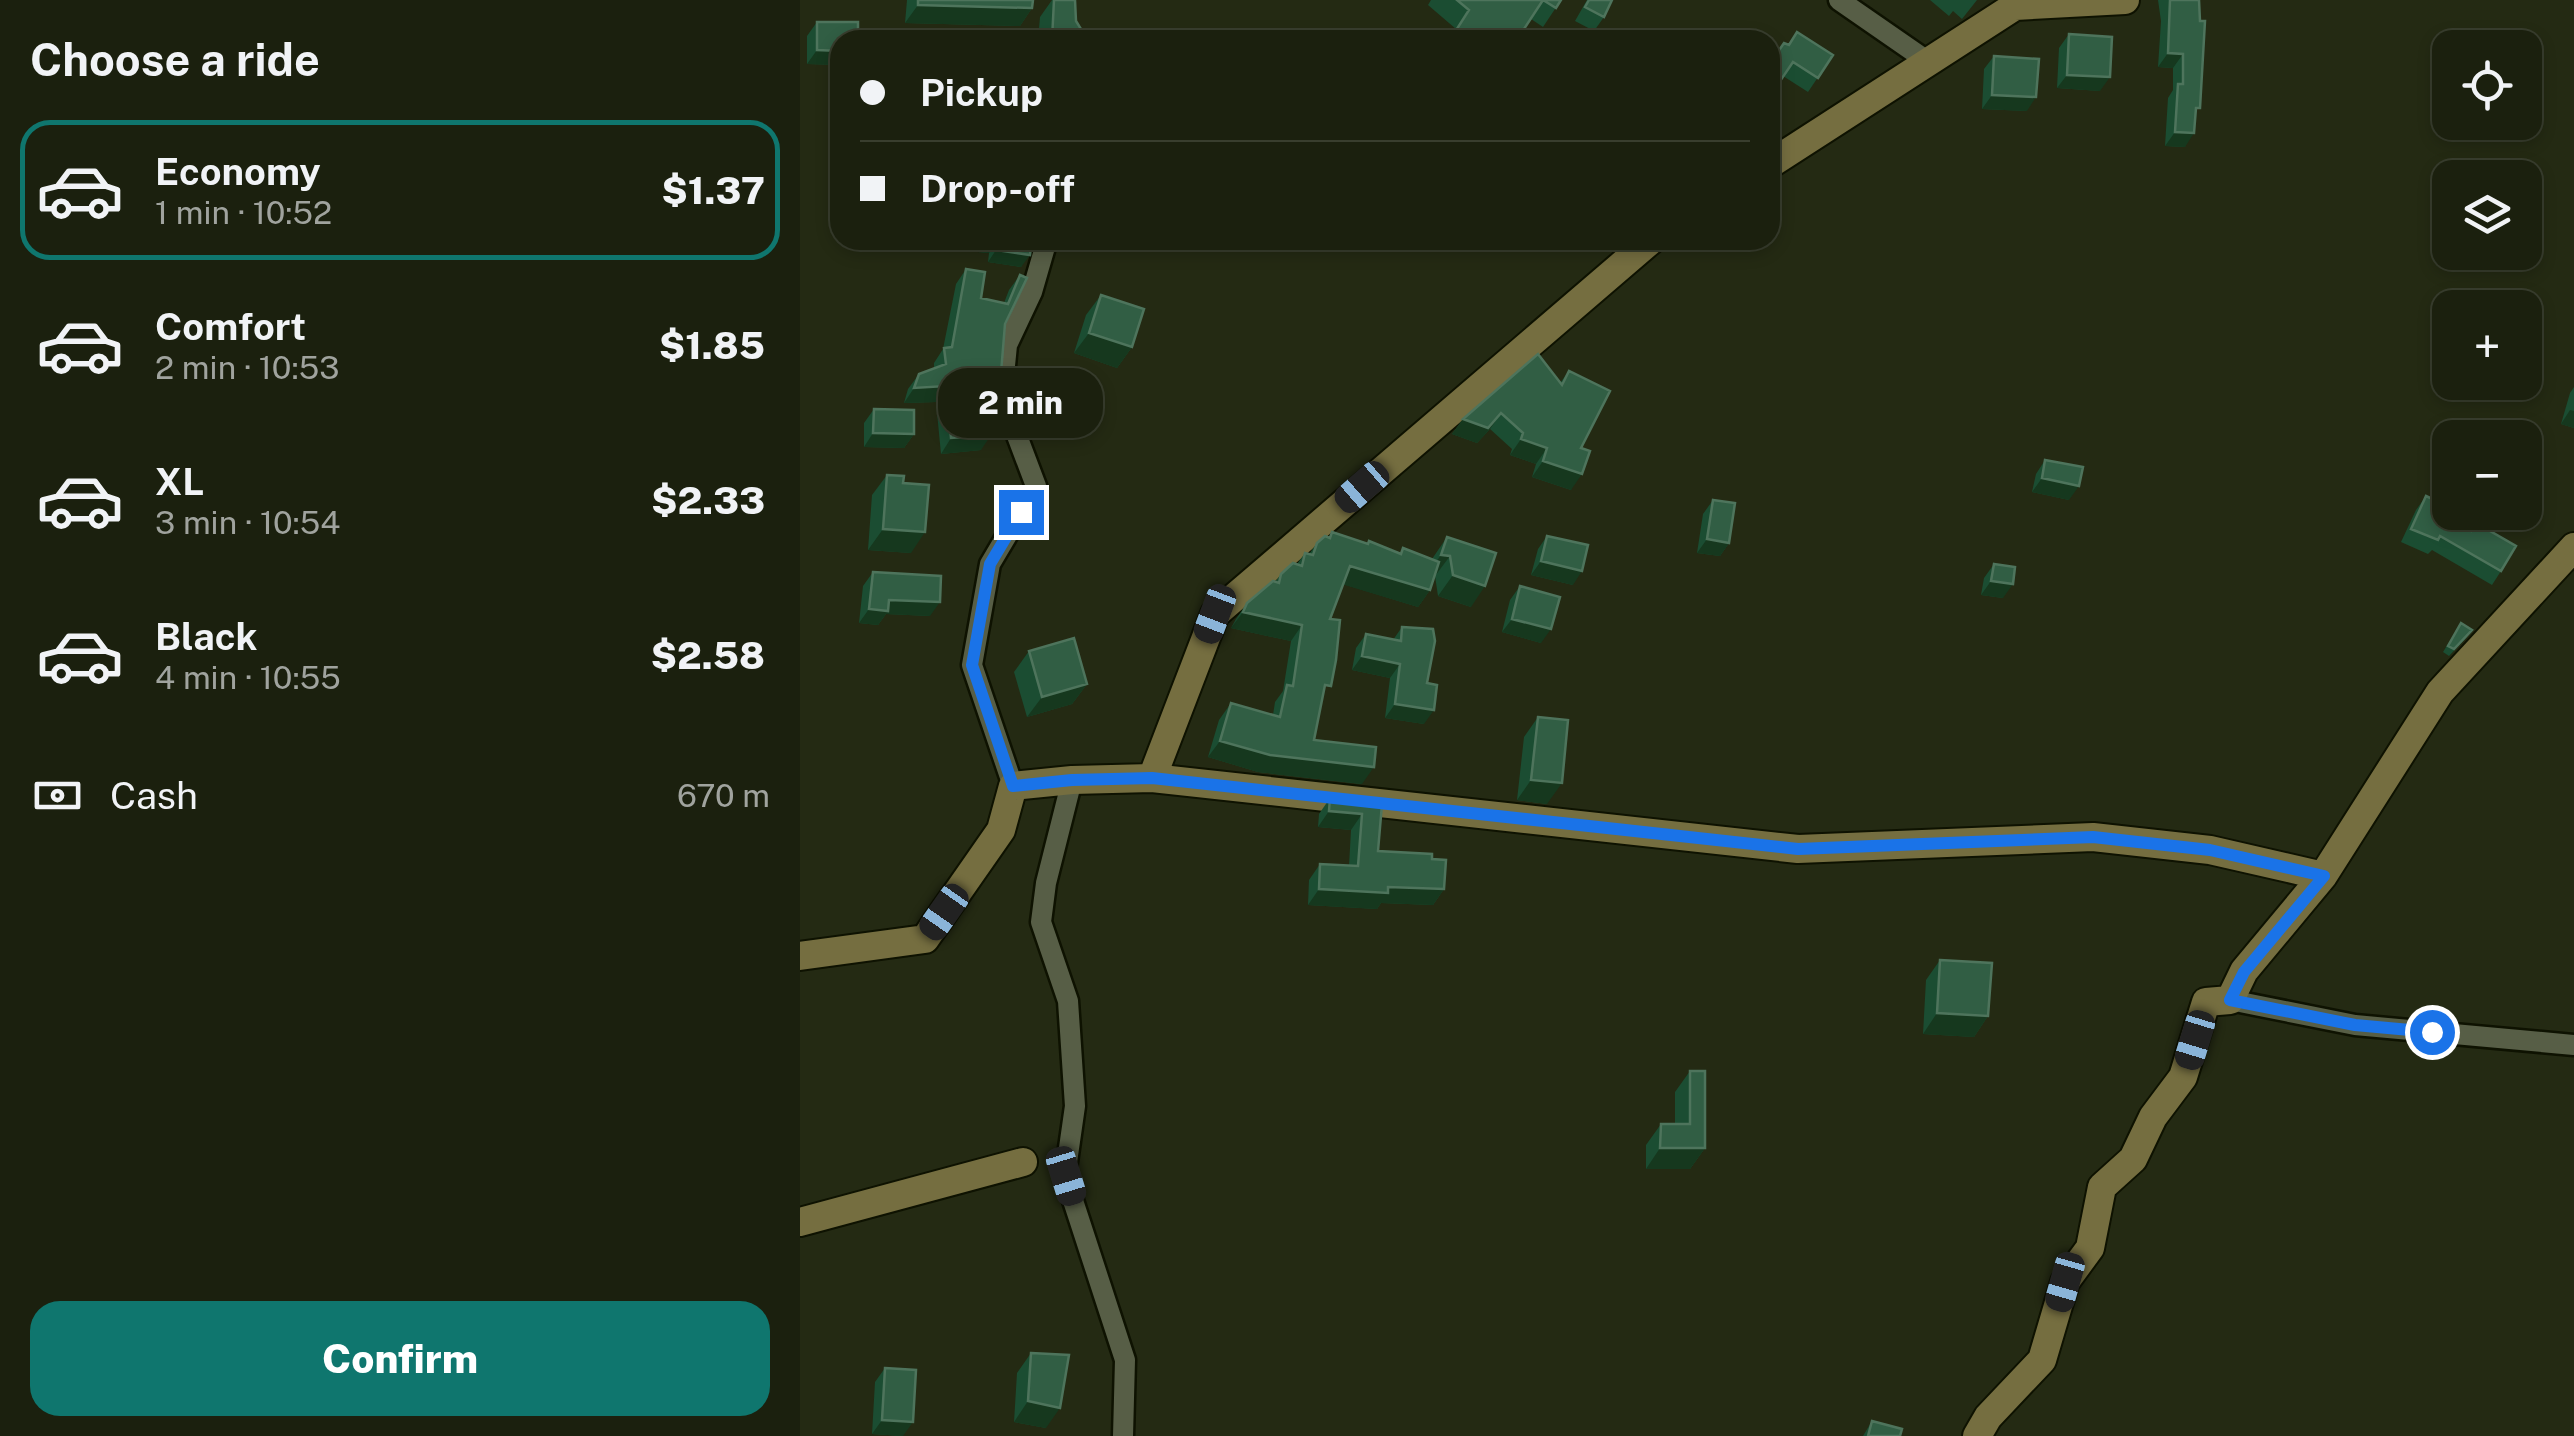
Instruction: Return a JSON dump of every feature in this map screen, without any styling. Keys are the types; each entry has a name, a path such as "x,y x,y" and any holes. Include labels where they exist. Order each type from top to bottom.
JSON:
{"street":[{"path":"1839,0 1930,63"},
{"path":"1780,158 2015,6 2126,0"},
{"path":"800,956 924,939 1002,830 1013,786 972,665 990,564 1036,486 1002,396 1007,345 1032,292 1044,250"},
{"path":"1152,778 1215,614 1639,250"},
{"path":"2230,1000 2244,972 2324,876 2440,692 2574,547"},
{"path":"1013,786 1152,778 1798,849 2093,837 2210,850 2324,876"},
{"path":"1060,781 1041,922 1068,1001 1075,1106 1066,1176 1125,1360 1123,1436"},
{"path":"1977,1436 1988,1417 2042,1360 2065,1282 2090,1248 2102,1187 2133,1158 2153,1117 2183,1077 2206,1002 2230,1000 2355,1025 2574,1045"},
{"path":"800,1222 1023,1162"}],"building":[{"path":"918,0 1033,0 1032,8 918,5"},
{"path":"1054,0 1075,0 1076,21 1081,30 1052,30"},
{"path":"1457,0 1543,0 1523,30 1456,30 1469,10"},
{"path":"1543,0 1561,0 1556,8"},
{"path":"1589,0 1612,0 1604,17 1585,7"},
{"path":"2170,0 2199,0 2200,21 2205,21 2200,108 2196,108 2194,133 2175,132 2178,84 2183,84 2183,54 2168,53"},
{"path":"817,22 858,22 858,30 830,30 830,51 817,50"},
{"path":"1797,32 1833,55 1818,78 1793,62 1780,81 1780,49 1784,43 1789,45"},
{"path":"2069,34 2112,37 2110,77 2067,75"},
{"path":"1994,56 2039,59 2036,97 1992,95"},
{"path":"996,250 1031,250 1030,255"},
{"path":"966,269 985,272 981,298 1008,304 1020,275 1027,278 1005,324 1000,385 987,385 991,435 951,438 946,386 914,388 919,374 946,364 944,348 952,347"},
{"path":"1101,295 1144,309 1132,347 1089,333"},
{"path":"1538,354 1562,385 1569,371 1610,391 1581,448 1590,451 1582,474 1543,461 1547,448 1521,439 1523,433 1501,413 1488,428 1463,419"},
{"path":"874,409 914,410 914,434 873,433"},
{"path":"2045,460 2083,467 2079,486 2042,478"},
{"path":"887,475 904,476 903,483 929,485 925,532 883,529"},
{"path":"2426,496 2432,499 2432,530 2488,530 2516,546 2501,571 2440,536 2438,540 2411,529"},
{"path":"1713,500 1735,503 1729,543 1707,539"},
{"path":"1332,532 1401,554 1403,548 1439,562 1430,590 1350,566 1330,619 1340,620 1336,660 1331,686 1325,685 1314,740 1376,747 1374,767 1270,755 1220,741 1231,703 1280,717 1287,685 1293,686 1302,625 1243,612 1247,603 1273,581 1279,583 1281,574 1293,563 1302,566 1305,553 1313,555 1317,543 1325,536 1330,538"},
{"path":"1547,536 1588,545 1582,571 1541,561"},
{"path":"1447,537 1496,553 1485,586 1453,575 1450,556 1441,555"},
{"path":"1994,564 2015,567 2013,584 1991,581"},
{"path":"873,572 941,576 940,602 889,600 888,611 869,609"},
{"path":"1520,586 1560,597 1551,629 1512,619"},
{"path":"2461,623 2472,630 2454,649 2448,646"},
{"path":"1402,627 1433,629 1435,641 1427,683 1437,685 1434,710 1395,704 1400,664 1362,656 1366,634 1401,641"},
{"path":"1074,638 1087,684 1042,697 1029,651"},
{"path":"1538,717 1568,720 1562,783 1531,780"},
{"path":"1330,798 1382,804 1378,851 1432,854 1432,859 1446,860 1444,889 1388,887 1388,893 1319,889 1320,864 1358,866 1362,814 1329,811"},
{"path":"1940,960 1992,963 1988,1016 1937,1013"},
{"path":"1690,1071 1705,1071 1705,1148 1660,1148 1661,1124 1690,1124"},
{"path":"1031,1353 1069,1355 1060,1408 1028,1401"},
{"path":"885,1368 916,1370 913,1422 882,1420"},
{"path":"1872,1421 1902,1429 1900,1436 1868,1436"}],"route":[{"path":"1021,512 990,564 972,665 1013,786 1152,778 1798,849 2093,837 2210,850 2324,876 2244,972 2230,1000 2355,1025 2432,1032"}]}
